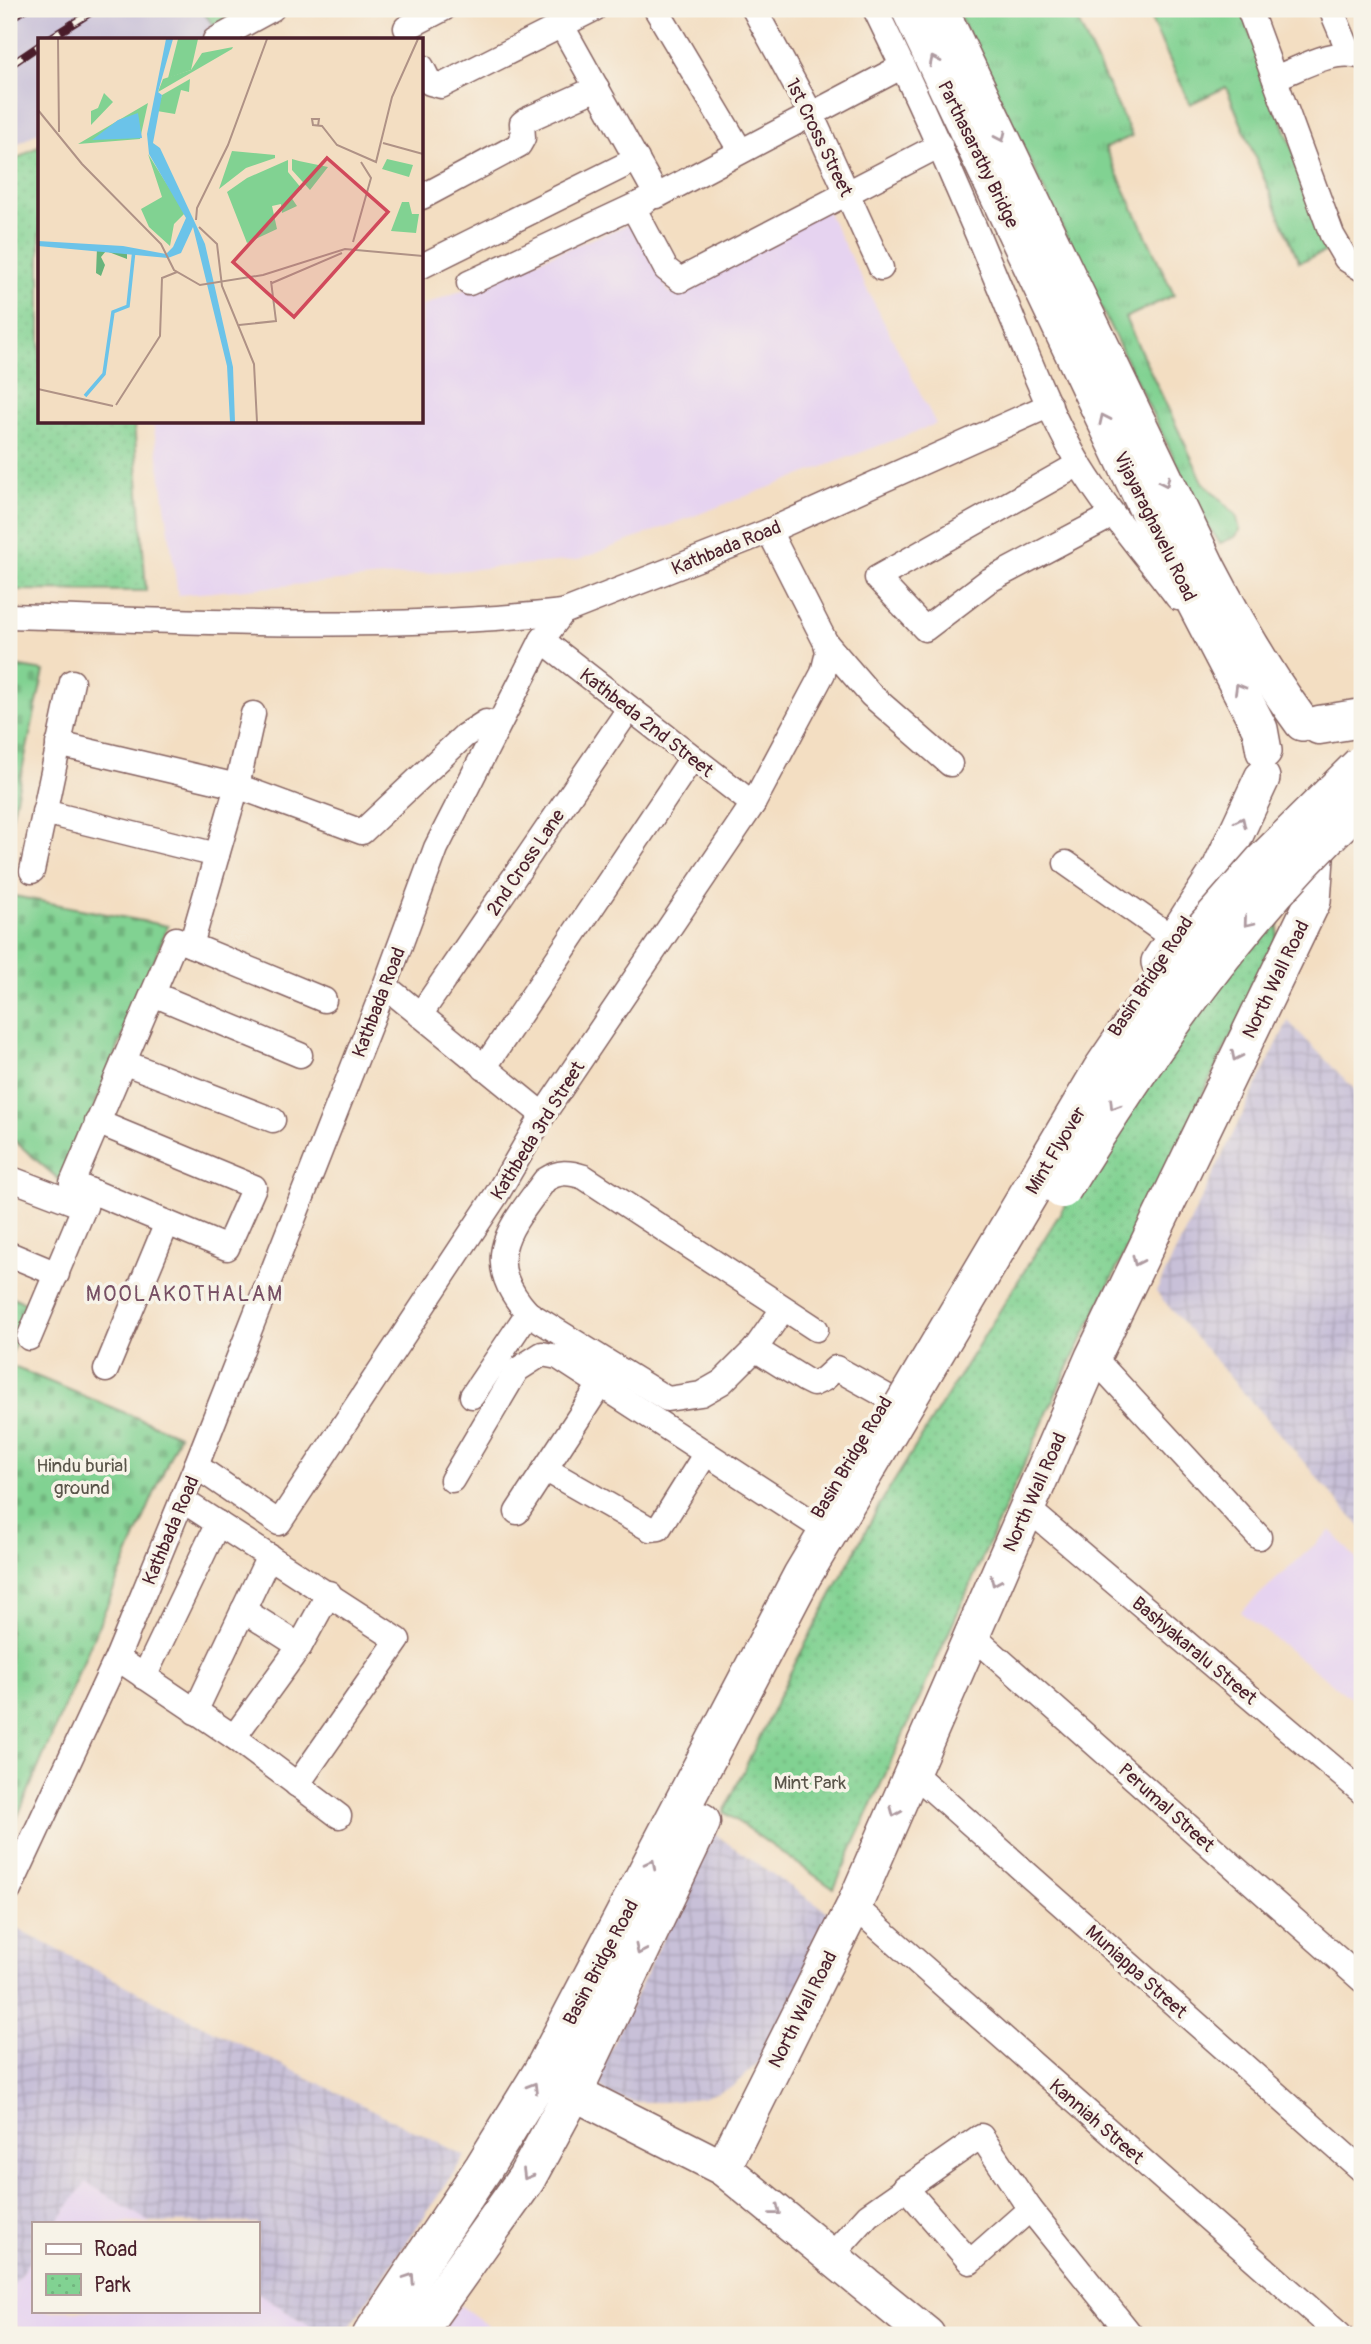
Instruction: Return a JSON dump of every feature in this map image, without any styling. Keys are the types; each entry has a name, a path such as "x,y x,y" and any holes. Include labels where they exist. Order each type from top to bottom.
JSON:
{"main road":[{"name":"Parthasarathy Bridge","path":"909,9 1060,294"},
{"name":"Parthasarathy Bridge","path":"940,9 1060,294"},
{"name":"Vijayaraghavelu Road","path":"1060,294 1157,531 1260,729 1263,765"},
{"name":"Vijayaraghavelu Road","path":"1060,294 1233,617 1278,690 1310,724"},
{"path":"1310,724 1332,731 1351,779 1303,812 1283,805 1268,791 1263,765 1279,732 1310,724 1362,718"},
{"name":"Basin Bridge Road","path":"372,2335 484,2167 543,2071 802,1576 807,1532 1062,1113 1220,868 1263,765"},
{"name":"North Wall Road","path":"723,2168 854,1906 1093,1356 1313,901 1351,779"},
{"name":"Mint Flyover","path":"802,1576 863,1494 1102,1070 1158,988 1184,952 1263,862 1351,779"},
{"path":"1220,868 1250,864 1298,887 1313,901"},
{"name":"Mint Flyover","path":"850,1532 863,1494"},
{"name":"Basin Bridge Road","path":"415,2335 526,2179 573,2092 753,1711 850,1532"},
{"path":"573,2092 723,2168 927,2335"}],"street":[{"path":"219,38 272,9"},
{"path":"405,26 443,9"},
{"path":"427,80 562,26 594,9"},
{"path":"656,9 740,150"},
{"name":"1st Cross Street","path":"754,9 812,116 881,268"},
{"path":"875,9 940,145 1049,405 1079,464 1112,515 1133,538 1220,655"},
{"path":"1250,9 1339,250 1346,259 1362,270"},
{"path":"1275,78 1334,55 1356,55 1331,9"},
{"path":"562,26 657,196"},
{"path":"469,283 657,196 903,66"},
{"path":"424,196 519,145 523,138 522,123 526,120 597,88"},
{"path":"633,207 666,269 680,280 940,145"},
{"path":"424,265 637,159"},
{"name":"Kathbada Road","path":"9,1890 117,1658 196,1466 385,986 436,848 542,640 563,612 769,531 1049,405"},
{"path":"1079,464 877,578 925,629 988,581 1112,515"},
{"path":"769,531 826,643 870,695 950,764"},
{"path":"9,616 332,624 484,621 563,612"},
{"name":"Kathbeda 2nd Street","path":"542,640 753,804"},
{"name":"Kathbeda 3rd Street","path":"196,1466 279,1523 497,1194 543,1115 753,804 823,673 828,652 826,643"},
{"path":"32,871 72,682"},
{"name":"2nd Cross Lane","path":"420,1015 629,709"},
{"path":"29,1338 57,1274 82,1194 97,1122 153,994 184,942 217,855 237,786 253,714"},
{"path":"58,744 237,786 362,832 464,736 486,722 497,725"},
{"path":"484,1068 692,758"},
{"path":"44,811 217,855"},
{"path":"1066,863 1174,939"},
{"path":"184,942 324,1000"},
{"path":"385,986 543,1115"},
{"path":"153,994 300,1055"},
{"path":"123,1062 273,1120"},
{"path":"9,1178 82,1194 167,1223 227,1248 254,1187 97,1122"},
{"path":"783,1310 755,1349 722,1382 701,1394 667,1399 528,1313 512,1296 504,1270 502,1244 545,1180 556,1173 566,1172 584,1177 783,1310 816,1329"},
{"path":"106,1370 167,1223"},
{"path":"9,1254 57,1274"},
{"path":"472,1396 528,1313"},
{"path":"755,1349 804,1381 813,1384 824,1380 836,1368 888,1397"},
{"path":"452,1480 517,1370 542,1354 558,1357 813,1522"},
{"path":"1093,1356 1259,1537"},
{"path":"517,1512 600,1385"},
{"path":"545,1469 650,1530 660,1528 706,1453"},
{"path":"182,1500 398,1640 297,1785"},
{"name":"Bashyakaralu Street","path":"1027,1508 1362,1792"},
{"path":"145,1677 218,1522"},
{"path":"195,1712 269,1556"},
{"path":"233,1737 300,1646 329,1593"},
{"path":"243,1610 300,1646"},
{"name":"Perumal Street","path":"971,1634 1362,1980"},
{"path":"117,1658 233,1737 339,1816"},
{"name":"Muniappa Street","path":"912,1772 1362,2170"},
{"name":"Kanniah Street","path":"854,1906 1340,2335"},
{"path":"832,2255 867,2214 981,2136 1030,2209 1131,2335"},
{"path":"905,2187 970,2262 1030,2209"}],"shaded area":[{"path":"9,9 201,9 214,26 205,38 38,38 38,132 9,149"},
{"path":"826,209 936,424 578,560 178,595 153,424 424,424 424,305 632,223 670,294"},
{"path":"1288,1021 1362,1097 1362,1529 1156,1292"},
{"path":"1331,1530 1362,1566 1362,1707 1240,1612"},
{"path":"713,1833 838,1919 758,2063 732,2087 702,2098 664,2102 633,2102 606,2094 596,2079"},
{"path":"9,1924 178,2013 465,2156 344,2335 325,2335 259,2293 259,2222 149,2222 86,2182 57,2222 32,2222 32,2257 9,2291"},
{"path":"86,2181 149,2222 57,2222"},
{"path":"32,2257 32,2312 259,2312 259,2293 325,2335 30,2335 9,2320 9,2291"},
{"path":"460,2305 501,2335 437,2335"}],"green space":[{"path":"201,9 246,9 214,26"},
{"path":"956,9 1072,9 1132,136 1105,148 1174,295 1125,318 1203,482 1236,515 1240,530 1235,537 1220,543 1204,520"},
{"path":"1146,9 1241,9 1330,250 1299,262 1226,87 1190,104"},
{"path":"38,146 38,424 134,424 146,591 9,590 9,164"},
{"path":"9,665 44,671 9,830"},
{"path":"9,895 168,926 63,1183 9,1136"},
{"name":"Mint Park","path":"1281,901 1276,945 1061,1382 834,1889 724,1812 790,1673 880,1504 1145,1076"},
{"path":"9,1295 31,1306 9,1359"},
{"name":"Hindu burial ground","path":"9,1365 179,1435 9,1837"}],"railway":[{"path":"9,19 25,9"},
{"path":"50,38 96,9"},
{"path":"9,66 38,46"}],"district":[{"name":"MOOLAKOTHALAM","path":"185,1294"}]}
